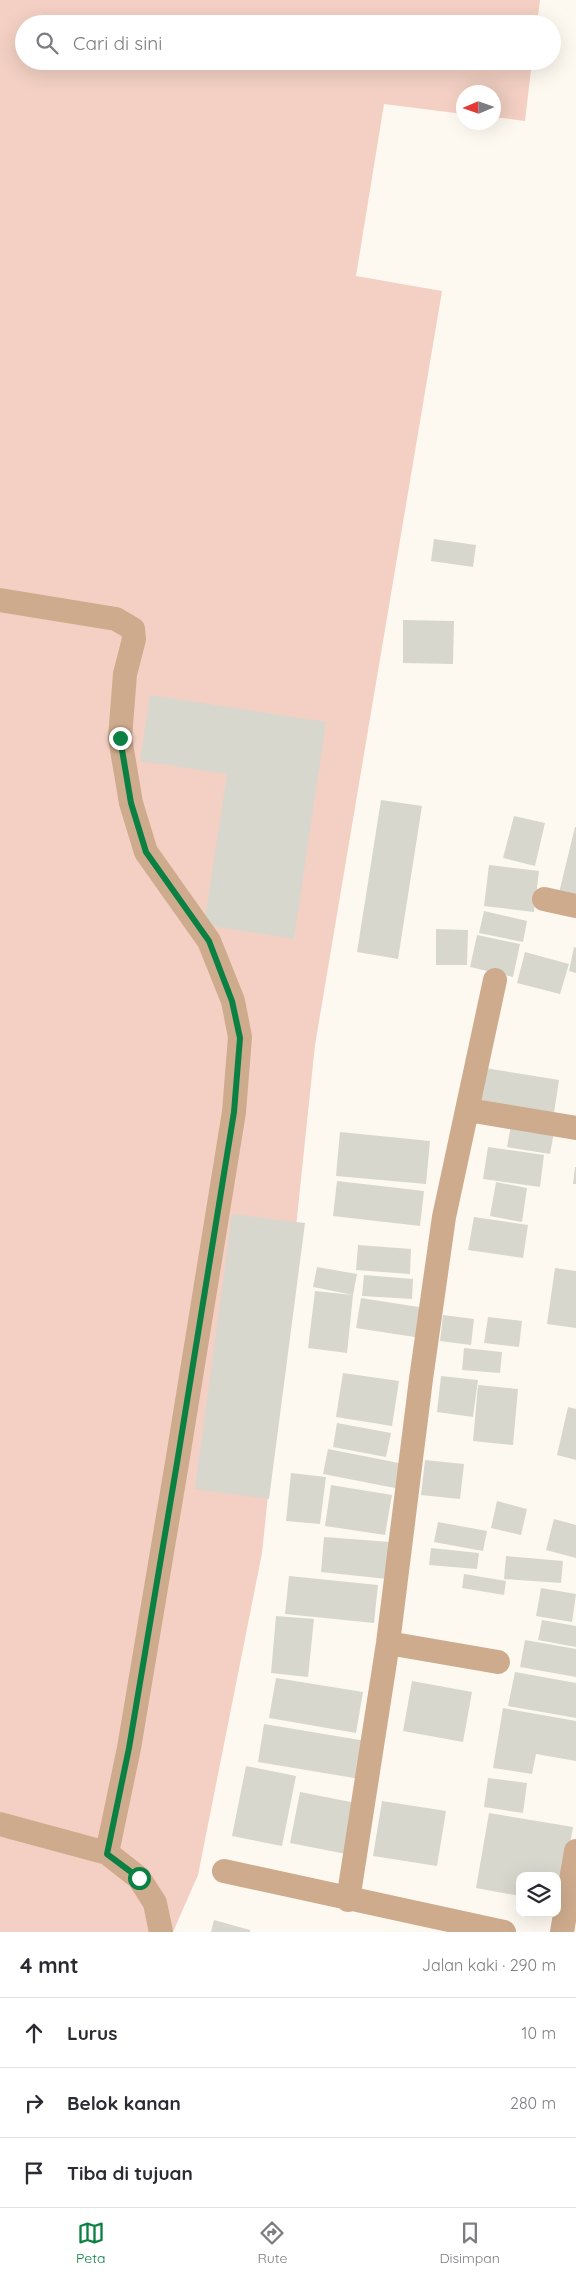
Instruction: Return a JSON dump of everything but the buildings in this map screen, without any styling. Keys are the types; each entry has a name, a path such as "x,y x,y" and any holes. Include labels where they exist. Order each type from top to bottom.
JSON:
{"street":[{"path":"0,600 116,619 133,629 134,639 126,674 120,738 131,803 146,852 209,941 232,1001 240,1038 234,1112 179,1454 129,1748 107,1854"},
{"path":"544,899 576,906"},
{"path":"348,1900 388,1643 421,1379 444,1217 495,980"},
{"path":"468,1110 576,1128"},
{"path":"388,1643 498,1662"},
{"path":"0,1824 107,1854 139,1878 155,1903 162,1932"},
{"path":"562,1932 576,1851"},
{"path":"224,1871 348,1900 504,1932"}],"shaded area":[{"path":"0,0 540,0 538,15 15,15 15,70 531,70 525,121 501,118 501,85 456,85 456,113 384,104 356,276 442,291 315,1045 262,1553 198,1875 173,1932 0,1932"}],"route":[{"path":"120,738 131,803 146,852 209,941 232,1001 240,1038 234,1112 177,1463 129,1748 107,1854 139,1878"}]}
